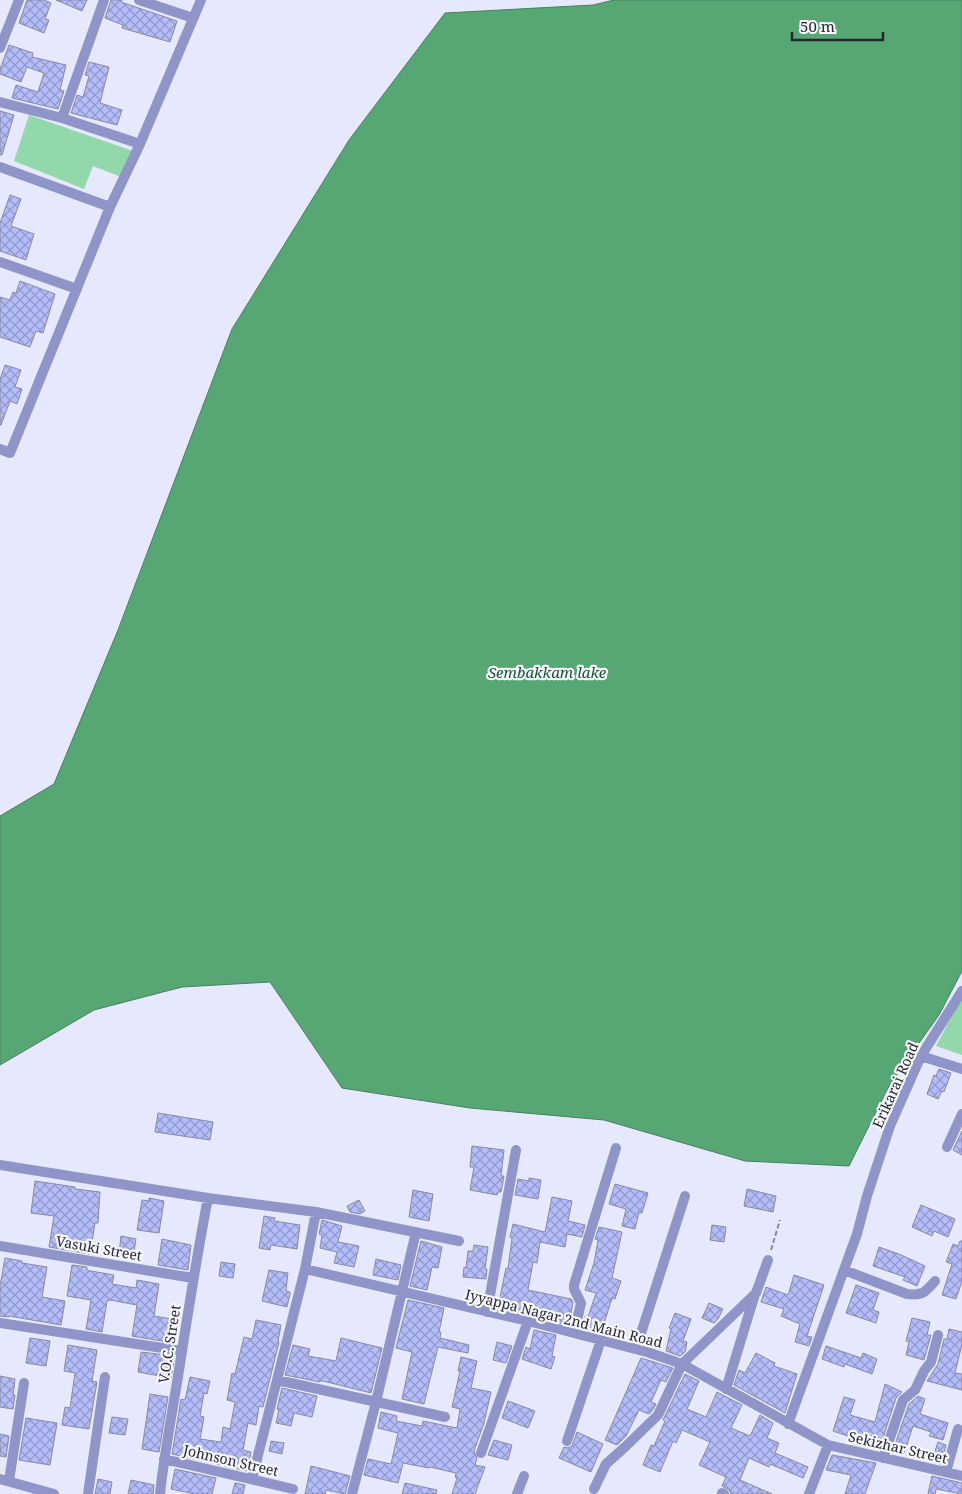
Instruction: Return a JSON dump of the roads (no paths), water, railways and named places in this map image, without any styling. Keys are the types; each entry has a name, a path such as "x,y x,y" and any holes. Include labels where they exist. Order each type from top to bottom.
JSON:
{"street":[{"path":"0,48 19,0"},
{"path":"62,118 104,0"},
{"path":"139,0 193,18"},
{"path":"0,449 10,453 110,207 140,144 201,0"},
{"path":"0,102 62,118 140,144"},
{"path":"0,166 110,207"},
{"path":"0,262 77,289"},
{"name":"Erikarai Road","path":"788,1424 857,1234 867,1196 890,1126 921,1056 962,991"},
{"path":"921,1056 962,1069"},
{"path":"947,1147 962,1114"},
{"path":"574,1333 581,1303 574,1285 616,1148"},
{"path":"488,1312 516,1150"},
{"path":"0,1165 208,1198 316,1212 459,1241"},
{"path":"636,1349 685,1196"},
{"name":"V.O.C. Street","path":"160,1494 193,1278 208,1198"},
{"path":"252,1479 305,1269 316,1212"},
{"path":"352,1494 403,1292 416,1232"},
{"name":"Vasuki Street","path":"0,1246 193,1278"},
{"path":"726,1389 768,1260"},
{"name":"Iyyappa Nagar 2nd Main Road","path":"305,1269 528,1321 636,1349 682,1364 828,1445"},
{"path":"844,1270 907,1294 917,1295 925,1292 934,1281"},
{"path":"594,1489 606,1464 658,1414 682,1364 756,1293"},
{"path":"481,1453 528,1321"},
{"path":"0,1323 182,1351"},
{"path":"883,1458 903,1400 914,1390 931,1362 938,1335"},
{"path":"567,1440 601,1340"},
{"path":"88,1494 105,1377"},
{"path":"277,1380 445,1417"},
{"path":"24,1383 4,1480 37,1492 54,1494"},
{"path":"946,1472 958,1429"},
{"path":"809,1494 828,1445"},
{"name":"Sekizhar Street","path":"828,1445 962,1476"},
{"name":"Johnson Street","path":"164,1459 292,1489"},
{"path":"516,1494 524,1476"}],"water":[{"name":"Sembakkam lake","path":"614,0 962,0 962,971 939,1015 890,1084 849,1166 745,1161 604,1120 470,1108 342,1088 270,982 182,987 94,1010 0,1065 0,816 54,784 118,630 232,329 349,140 445,13 593,5"}]}
